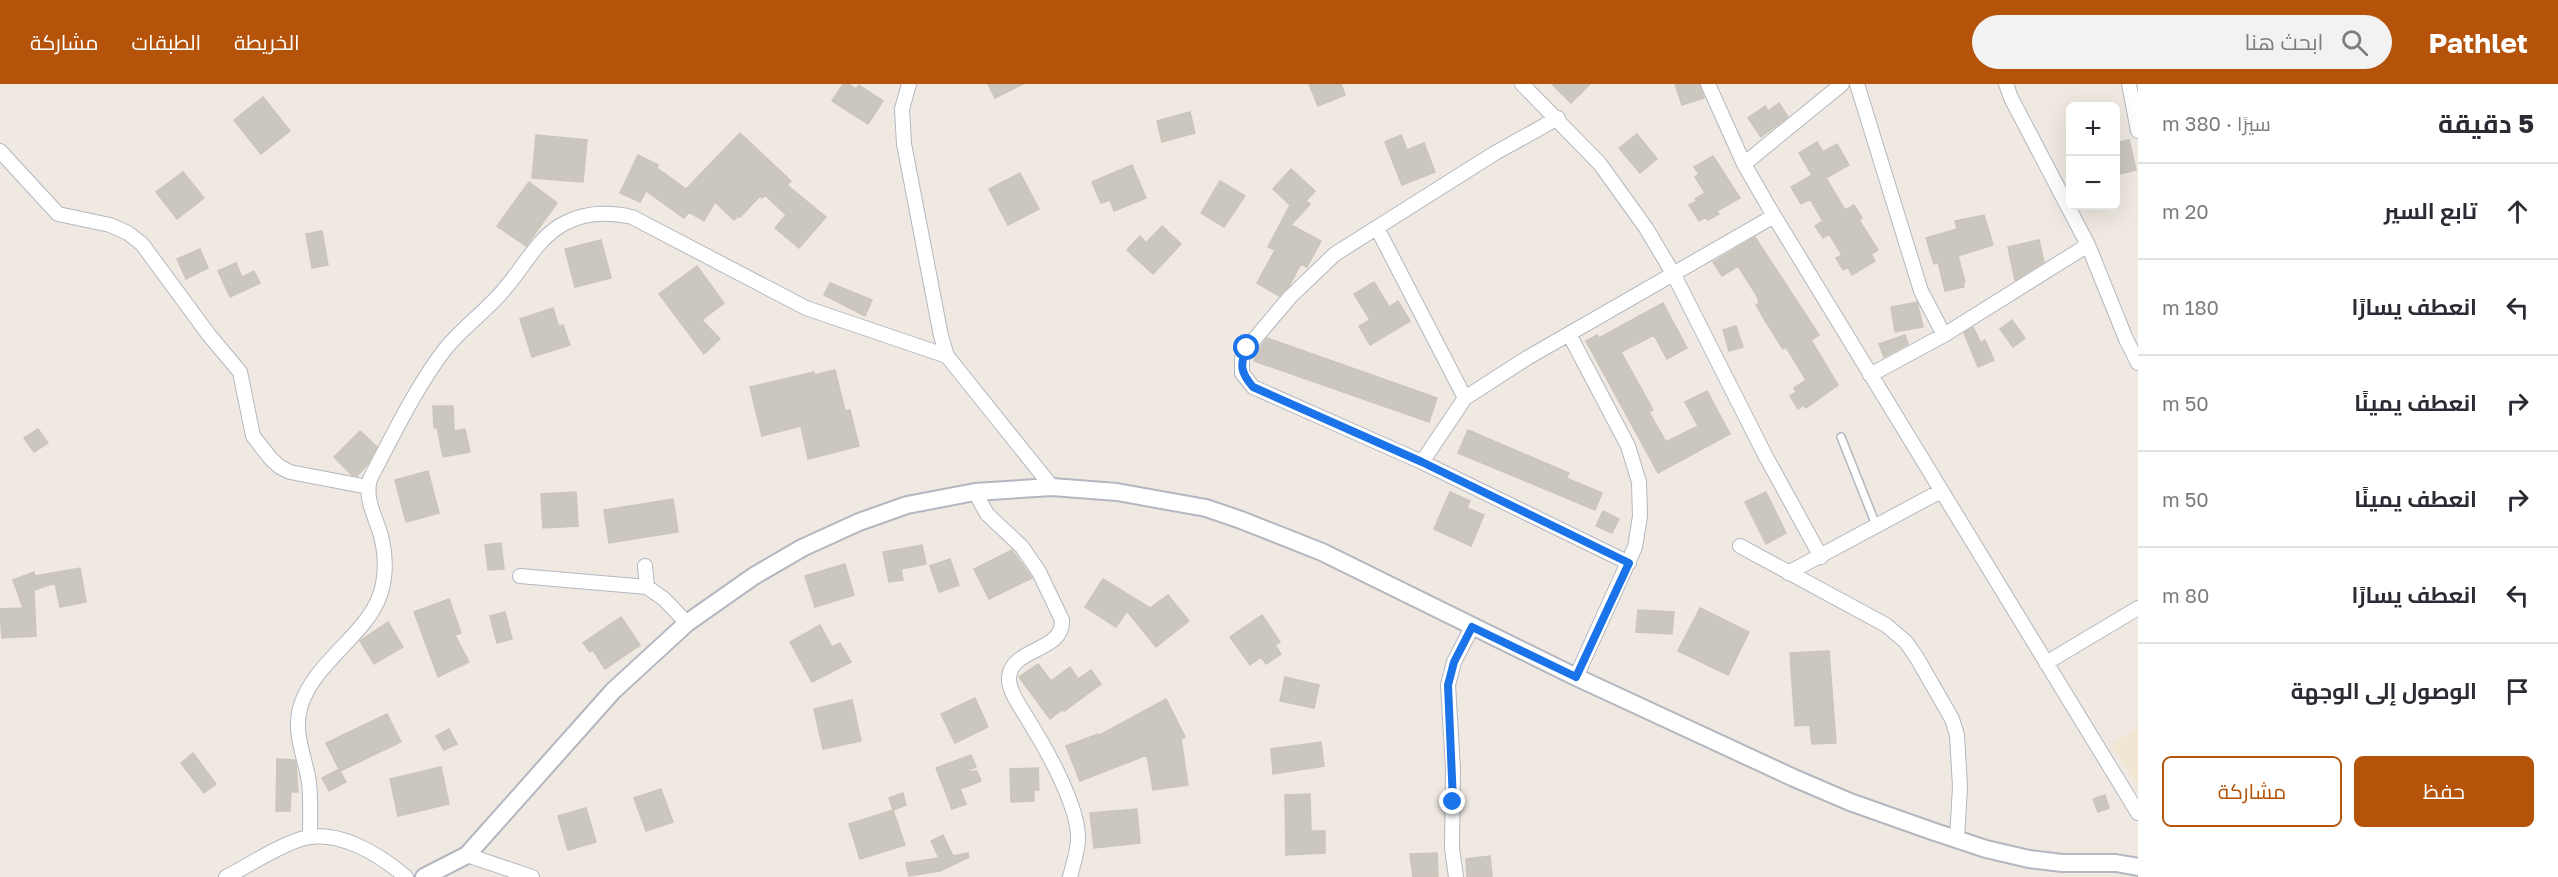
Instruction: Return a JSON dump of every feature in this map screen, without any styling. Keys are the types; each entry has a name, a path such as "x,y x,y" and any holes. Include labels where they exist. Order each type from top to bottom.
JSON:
{"street":[{"path":"909,84 902,109 904,144 941,336 947,356 1052,487"},
{"path":"1522,84 1558,118 1600,164 1627,199 1674,275 1765,455 1821,557"},
{"path":"1708,84 1744,164 1774,216 2138,813"},
{"path":"1744,164 1842,84"},
{"path":"1857,84 1921,291 1944,335"},
{"path":"2006,84 2011,98 2088,245 2138,363"},
{"path":"2129,84 2138,131"},
{"path":"1558,118 1495,153 1335,254 1290,297 1247,348 1242,359 1242,373 1253,387 1422,462 1629,563"},
{"path":"0,152 58,214 110,225 128,233 142,244 209,335 240,372 254,436 275,463 290,472 304,476 368,487"},
{"path":"310,837 310,790 300,744 298,718 309,688 339,648 372,611 380,595 385,562 382,540 367,498 370,479 416,395 447,347 506,289 548,234 566,222 591,214 612,213 632,217 806,308 947,356"},
{"path":"1422,462 1465,398 1569,334 1774,216"},
{"path":"1377,228 1465,398"},
{"path":"1870,375 1944,335 2088,245"},
{"path":"1569,334 1608,406 1635,466 1639,482 1640,516 1635,547 1629,563 1576,677"},
{"path":"424,877 467,855 613,691 687,623 754,576 802,548 859,522 907,505 975,492 1052,487 1117,492 1215,511 1322,552 1576,677 1850,802 1957,839 2029,859 2118,870 2138,867"},
{"path":"1788,573 1941,491"},
{"path":"975,492 987,514 1022,547 1034,564 1062,620 1062,627 1056,638 1015,664 1009,676 1014,693 1046,748 1073,812 1078,840 1070,877"},
{"path":"1740,546 1886,625 1906,642 1952,719 1958,735 1960,788 1957,839"},
{"path":"645,566 647,587"},
{"path":"520,576 647,587 664,599 687,623"},
{"path":"2046,663 2138,608"},
{"path":"1456,877 1452,848 1453,769 1448,685 1454,662 1472,627"},
{"path":"226,877 280,848 310,837 335,838 351,844 392,865 405,877"},
{"path":"467,855 532,877"}],"lane":[{"path":"1841,437 1876,525"}],"shaded area":[{"path":"2138,727 2138,785 2111,745"}],"building":[{"path":"843,84 856,89 859,85 883,101 868,124 832,101"},
{"path":"988,84 1023,84 995,98"},
{"path":"1309,84 1341,84 1345,95 1318,106"},
{"path":"1552,84 1590,84 1571,103"},
{"path":"1675,84 1699,84 1704,98 1682,105"},
{"path":"263,97 290,131 261,154 234,120"},
{"path":"1779,103 1788,117 1761,137 1748,118 1765,106 1768,111"},
{"path":"1190,112 1195,133 1162,142 1157,121"},
{"path":"740,133 791,181 787,185 826,217 799,248 775,228 786,215 765,195 762,198 760,196 740,217 734,220 715,202 704,221 689,212 684,218 646,191 640,202 620,193 638,155 658,165 657,168 686,189"},
{"path":"1637,134 1657,159 1640,173 1619,148"},
{"path":"536,135 587,140 583,182 532,178"},
{"path":"1401,135 1407,150 1424,143 1435,172 1402,185 1385,142"},
{"path":"2129,140 2136,170 2120,174 2120,142"},
{"path":"1817,142 1823,152 1837,144 1849,165 1826,178 1845,210 1854,205 1862,218 1859,220 1878,250 1871,254 1875,261 1852,275 1848,267 1843,270 1836,258 1842,255 1829,234 1823,238 1815,226 1823,221 1810,199 1801,204 1791,187 1812,175 1799,153"},
{"path":"1713,156 1740,198 1717,211 1719,214 1708,220 1706,217 1699,221 1689,205 1705,193 1695,177 1699,174 1694,167"},
{"path":"1132,165 1146,198 1114,211 1110,200 1101,203 1092,182"},
{"path":"1291,169 1315,191 1306,201 1310,204 1291,225 1321,241 1307,267 1301,264 1289,286 1279,296 1257,283 1275,250 1268,247 1290,205 1273,189"},
{"path":"183,172 204,198 177,219 156,192"},
{"path":"1020,173 1039,209 1008,225 989,189"},
{"path":"1220,181 1245,196 1224,227 1201,213"},
{"path":"529,182 557,203 526,246 497,226"},
{"path":"1984,215 1993,245 1958,256 1965,282 1964,287 1945,291 1938,262 1934,264 1926,238 1957,229 1955,221"},
{"path":"1162,226 1181,244 1153,274 1127,250 1140,236 1146,243"},
{"path":"322,231 328,265 312,268 306,234"},
{"path":"1755,237 1819,335 1811,340 1838,385 1806,408 1804,405 1798,409 1790,396 1796,392 1794,388 1806,380 1786,347 1783,349 1766,322 1756,305 1759,303 1757,296 1738,266 1722,276 1713,262"},
{"path":"601,240 611,278 575,287 565,249"},
{"path":"2039,240 2044,262 2015,280 2008,247"},
{"path":"200,249 208,268 186,279 177,259"},
{"path":"236,263 242,277 254,271 260,283 230,297 218,271"},
{"path":"697,266 724,303 702,320 720,339 704,354 659,294"},
{"path":"1374,282 1389,307 1398,301 1410,321 1370,345 1359,326 1370,320 1354,294"},
{"path":"830,283 872,300 865,316 824,295"},
{"path":"1917,302 1923,327 1895,332 1891,307"},
{"path":"1663,303 1687,348 1667,359 1654,335 1621,352 1653,410 1649,412 1666,442 1698,426 1685,402 1707,391 1730,434 1658,473 1586,341 1597,335 1599,338"},
{"path":"553,308 559,327 563,325 570,345 532,357 520,319"},
{"path":"2012,320 2025,338 2013,347 2000,329"},
{"path":"1736,326 1743,347 1729,351 1723,330"},
{"path":"1973,327 1981,343 1985,340 1994,360 1978,367 1964,333"},
{"path":"1905,335 1908,344 1884,357 1879,344"},
{"path":"1267,338 1437,398 1429,422 1254,361 1258,350"},
{"path":"835,370 845,411 850,410 859,446 808,459 801,426 762,436 750,387 814,372 814,375"},
{"path":"433,406 453,406 454,431 465,429 470,452 443,457 437,427 434,428"},
{"path":"38,429 48,443 34,452 24,438"},
{"path":"1468,430 1569,473 1566,478 1602,493 1595,510 1458,453"},
{"path":"360,431 377,447 367,465 357,476 352,475 334,457"},
{"path":"428,471 439,513 406,522 395,480"},
{"path":"576,492 578,526 543,528 541,494"},
{"path":"1450,492 1470,501 1467,508 1484,515 1471,546 1434,529"},
{"path":"1766,492 1786,533 1766,544 1745,502"},
{"path":"673,499 678,532 609,543 604,510"},
{"path":"1603,511 1619,519 1612,533 1596,526"},
{"path":"501,543 504,569 488,570 485,545"},
{"path":"922,545 926,564 901,569 903,580 889,582 883,552"},
{"path":"1012,550 1032,578 989,599 974,569"},
{"path":"950,559 959,585 939,592 930,566"},
{"path":"845,564 854,595 815,607 805,576"},
{"path":"80,568 86,602 60,607 55,583 34,590 36,636 2,638 0,609 23,608 13,580 34,572 35,576"},
{"path":"1103,579 1150,608 1168,595 1189,621 1156,647 1127,611 1116,627 1085,607"},
{"path":"449,599 461,633 455,635 469,662 438,677 414,612"},
{"path":"1700,608 1749,632 1728,675 1678,651"},
{"path":"1638,610 1674,612 1672,634 1636,632"},
{"path":"505,612 512,639 497,643 490,616"},
{"path":"1262,615 1280,642 1275,645 1281,654 1266,664 1261,657 1250,665 1230,637"},
{"path":"621,617 640,645 605,669 593,650 590,652 583,643"},
{"path":"388,622 403,647 374,664 360,641"},
{"path":"820,625 832,647 840,643 851,662 812,682 790,642"},
{"path":"1829,651 1836,743 1812,744 1810,725 1795,726 1790,653"},
{"path":"1038,664 1051,681 1070,667 1078,679 1091,670 1101,684 1050,719 1019,677"},
{"path":"1285,677 1319,685 1314,708 1280,701"},
{"path":"975,698 988,727 955,743 941,714"},
{"path":"1166,699 1185,737 1181,739 1188,785 1153,790 1147,755 1080,781 1066,746 1098,734 1098,736"},
{"path":"852,700 861,741 823,749 814,709"},
{"path":"387,714 401,742 340,771 346,782 329,791 322,778 339,769 326,743"},
{"path":"449,729 457,744 444,750 436,736"},
{"path":"1321,742 1324,766 1273,774 1271,749"},
{"path":"193,753 216,784 204,793 181,763"},
{"path":"971,755 976,767 963,772 977,771 981,781 960,789 966,804 952,809 936,768"},
{"path":"277,759 295,760 298,792 291,792 290,811 276,811"},
{"path":"441,767 449,804 398,816 390,779"},
{"path":"1038,768 1039,790 1034,790 1034,801 1011,802 1010,769"},
{"path":"661,789 673,822 646,831 634,798"},
{"path":"903,793 906,805 893,810 889,798"},
{"path":"1310,794 1311,831 1325,831 1325,853 1286,855 1285,795"},
{"path":"2105,795 2109,808 2098,812 2093,799"},
{"path":"586,808 596,842 568,850 558,816"},
{"path":"1137,809 1140,843 1094,848 1090,813"},
{"path":"893,810 905,845 860,859 849,824"},
{"path":"943,835 953,856 968,853 969,857 940,871 909,876 906,863 939,858 931,841"},
{"path":"1437,853 1438,877 1413,877 1410,854"},
{"path":"1490,856 1492,877 1467,877 1466,859"}],"route":[{"path":"1247,348 1242,359 1242,373 1253,387 1422,462 1629,563 1576,677 1472,627 1454,662 1448,685 1453,802"}]}
